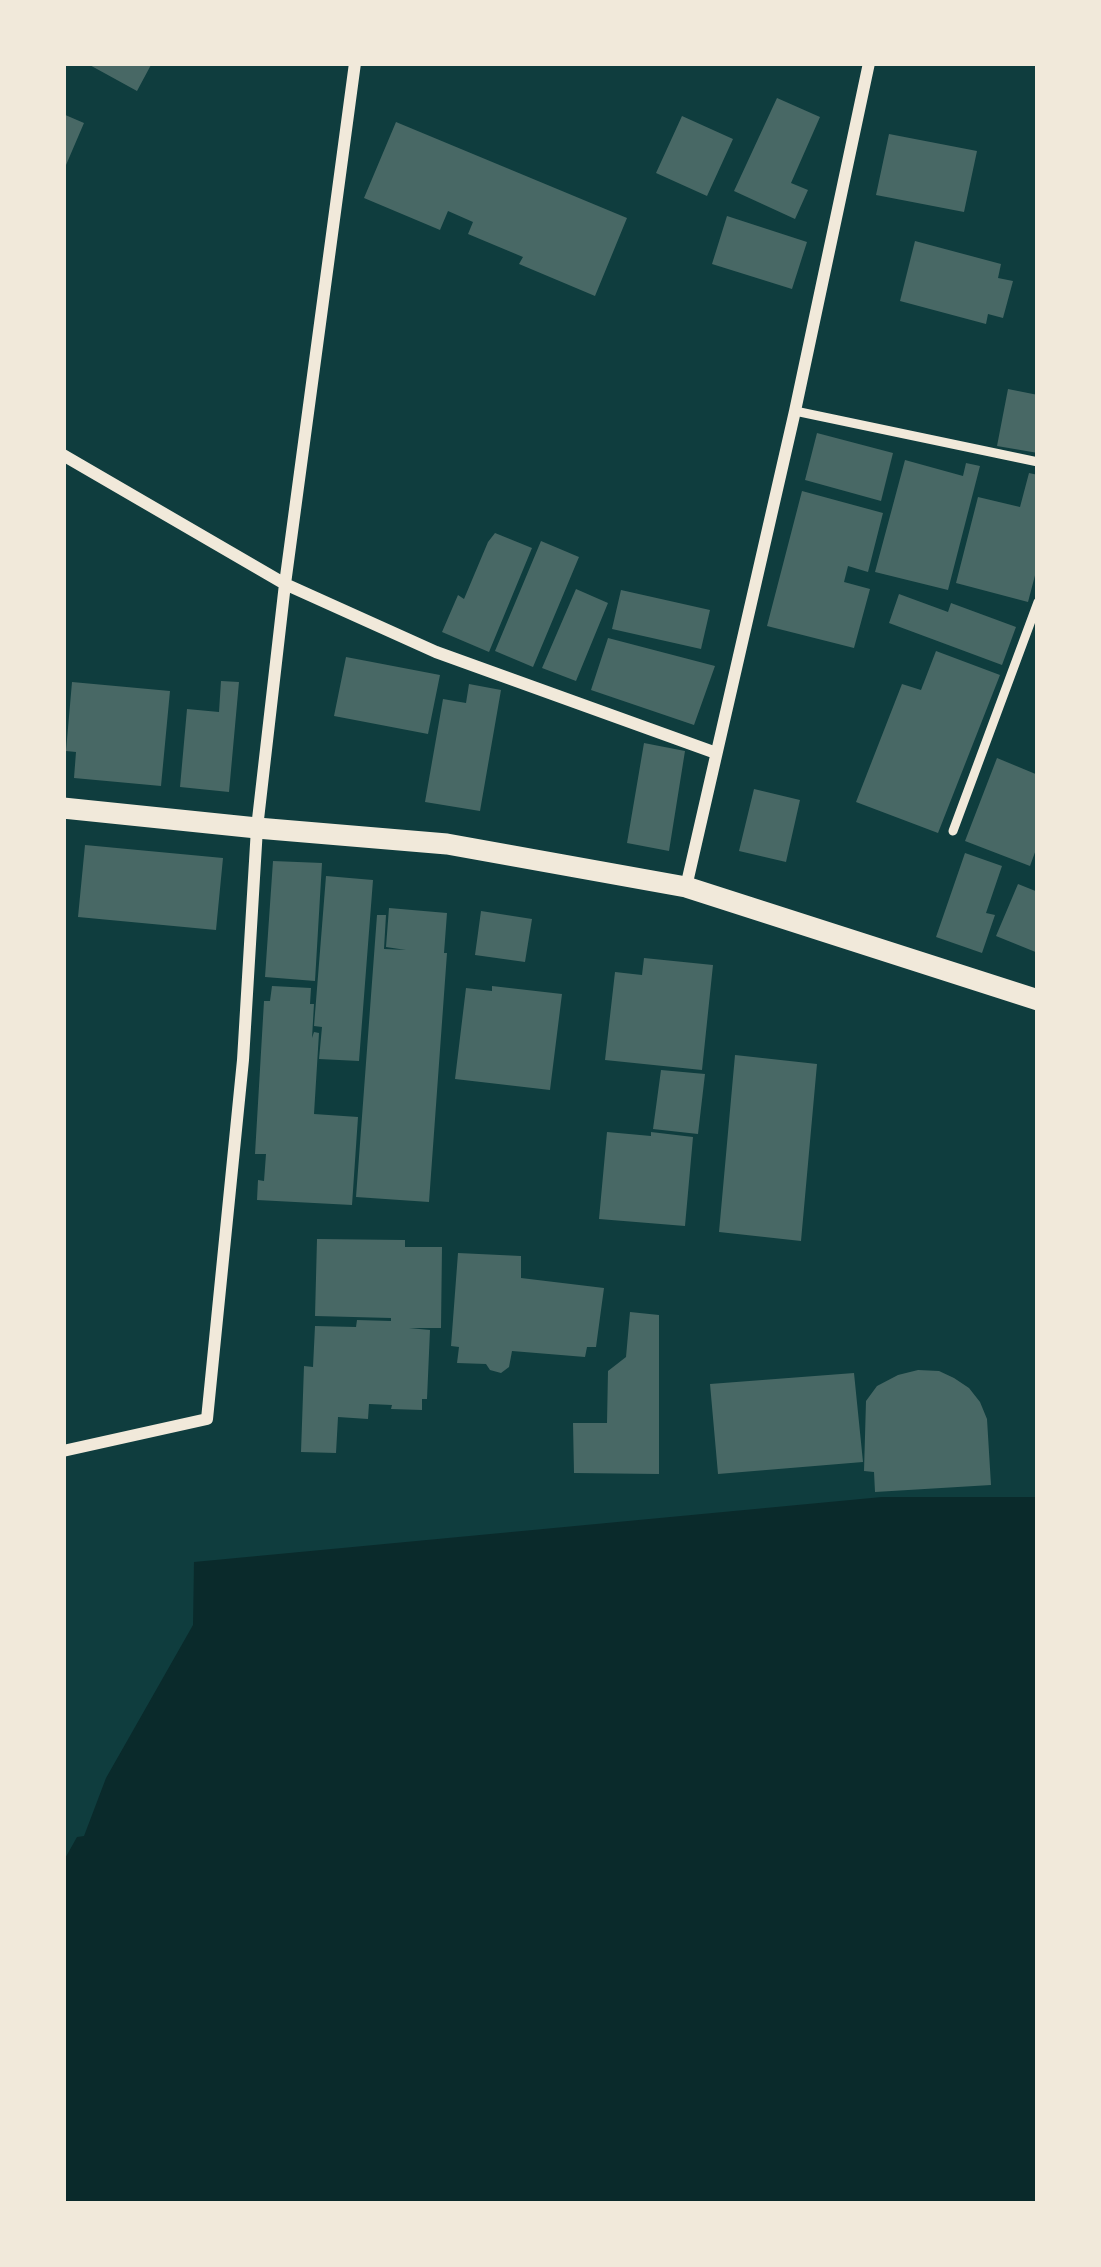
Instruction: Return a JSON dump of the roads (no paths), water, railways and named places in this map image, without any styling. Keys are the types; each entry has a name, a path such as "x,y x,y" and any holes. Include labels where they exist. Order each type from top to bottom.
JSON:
{"street":[{"path":"63,1450 207,1419 243,1060 257,828 355,63"},
{"path":"686,887 869,63"},
{"path":"63,455 285,584 436,652 716,753"},
{"path":"63,808 446,844 686,887 1038,1000"}],"lane":[{"path":"795,411 1038,462"},
{"path":"953,831 1038,602"}],"water":[{"path":"882,1497 1038,1497 1038,2204 63,2204 63,1862 77,1837 84,1836 106,1778 193,1625 194,1562"}]}
